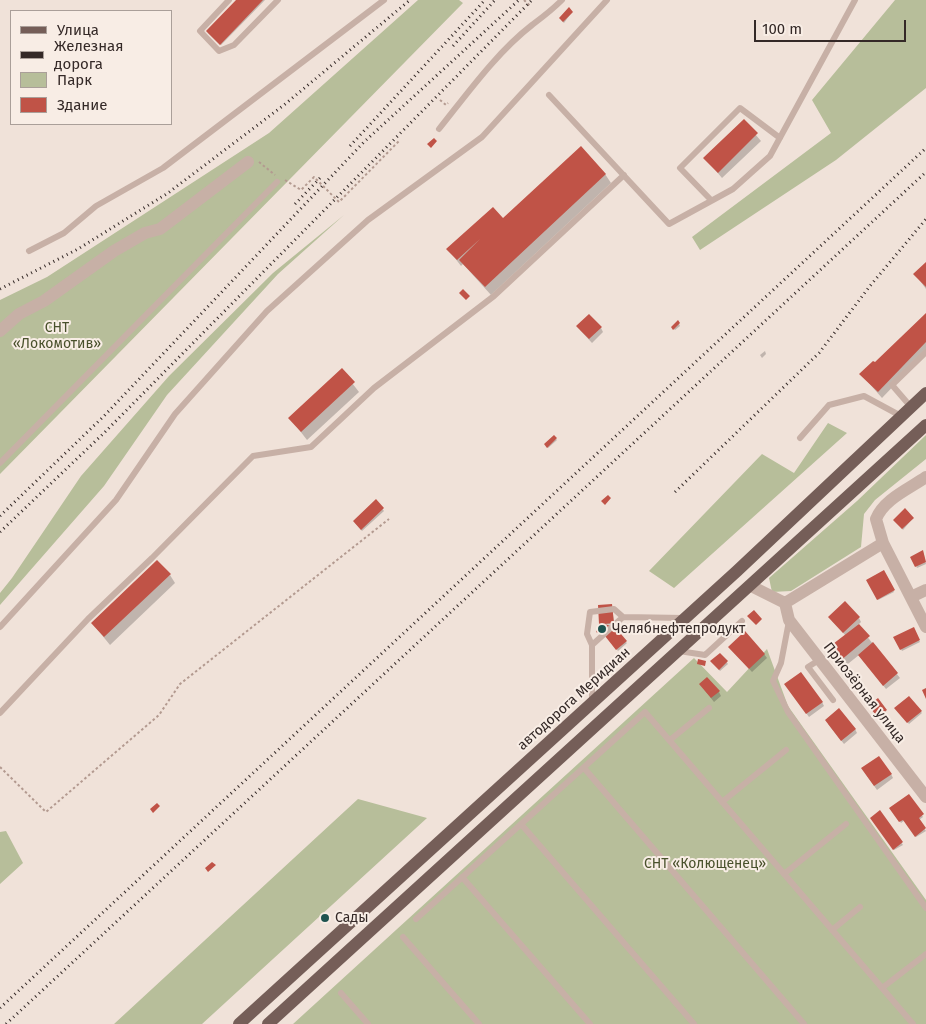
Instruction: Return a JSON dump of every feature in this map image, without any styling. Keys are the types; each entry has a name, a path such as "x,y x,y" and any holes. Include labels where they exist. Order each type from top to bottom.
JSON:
{"main road":[{"name":"автодорога Меридиан","path":"239,1024 686,618 926,392"},
{"path":"268,1024 926,425"},
{"path":"737,571 751,586"}],"street":[{"path":"0,331 19,314 44,302 114,251 145,233 160,229 248,162"},
{"path":"926,477 895,499 886,502 876,519 883,543 926,627"},
{"path":"751,586 785,603 883,543"},
{"path":"911,597 926,590"},
{"name":"Приозёрная улица","path":"785,603 789,620 926,797"}],"lane":[{"path":"229,0 200,31 219,51 234,45 278,0"},
{"path":"30,251 64,233 96,206 163,168 384,0"},
{"path":"439,129 484,72 532,24 546,16 562,0"},
{"path":"0,627 116,500 175,414 267,311 368,220 482,137 607,0"},
{"path":"549,95 669,224 733,189 770,156 854,0"},
{"path":"711,200 680,168 740,108 780,138"},
{"path":"0,713 88,618 253,456 311,447 374,388 494,296 624,175"},
{"path":"0,464 278,179"},
{"path":"911,407 892,386 926,352"},
{"path":"800,438 828,405 864,396 901,416"},
{"path":"592,703 592,645 587,634 590,612 614,609 623,617 686,618"},
{"path":"592,645 623,617"},
{"path":"789,620 781,662 773,681 788,712 926,908"},
{"path":"679,651 705,655 742,621"},
{"path":"819,660 808,667 833,700"},
{"path":"670,740 709,708"},
{"path":"416,919 645,712 913,1024"},
{"path":"722,802 786,750"},
{"path":"584,768 804,1024"},
{"path":"520,824 694,1024"},
{"path":"784,874 846,824"},
{"path":"462,877 590,1024"},
{"path":"832,930 860,908"},
{"path":"403,937 479,1024"},
{"path":"882,988 926,954"},
{"path":"341,993 368,1024"}],"path":[{"path":"524,0 531,7"},
{"path":"440,100 446,105"},
{"path":"248,162 252,157 278,179 301,190 314,177 339,202 400,140"},
{"path":"0,767 46,812 159,715 180,684 389,519"}],"green space":[{"name":"СНТ «Локомотив»","path":"418,0 459,0 463,3 0,474 0,300 47,277 269,133"},
{"path":"895,0 926,0 926,88 836,160 700,250 692,237 831,133 812,100"},
{"path":"344,215 278,274 167,395 104,486 0,605 0,593 81,476 169,376 273,273"},
{"path":"828,423 847,433 674,588 649,571 762,454 794,473"},
{"path":"926,435 926,459 875,500 864,514 861,547 791,591 772,592 769,578 857,501"},
{"name":"СНТ «Колющенец»","path":"767,649 788,706 926,900 926,1024 293,1024 694,658 727,692"},
{"path":"358,799 427,818 202,1024 114,1024"},
{"path":"6,831 23,863 0,884 0,832"}],"building":[{"path":"236,0 263,0 220,45 206,31"},
{"path":"569,7 573,12 563,22 559,18"},
{"path":"744,119 758,133 718,173 703,158"},
{"path":"434,138 437,141 431,148 427,144"},
{"path":"581,146 606,174 485,287 459,260 480,239 457,260 446,249 493,207 503,218"},
{"path":"926,262 926,287 913,274"},
{"path":"463,289 470,296 466,300 459,293"},
{"path":"926,313 926,342 878,392 859,374 873,361 875,362"},
{"path":"589,314 602,327 589,339 576,326"},
{"path":"678,320 680,323 673,330 671,327"},
{"path":"342,368 355,382 301,432 288,418"},
{"path":"554,435 557,438 547,448 544,444"},
{"path":"608,495 611,498 605,505 601,501"},
{"path":"376,499 384,508 361,530 353,521"},
{"path":"905,508 914,518 902,529 893,520"},
{"path":"923,550 926,562 915,567 910,557"},
{"path":"157,560 171,574 104,637 91,623"},
{"path":"884,570 895,590 877,600 866,580"},
{"path":"845,601 860,617 843,633 828,617"},
{"path":"612,604 614,623 604,624 615,627 627,641 616,650 605,636 596,632 599,624 598,605"},
{"path":"754,610 762,619 756,625 747,616"},
{"path":"859,624 870,636 840,661 829,647"},
{"path":"914,627 920,640 900,650 893,637"},
{"path":"745,631 765,654 749,669 728,647"},
{"path":"873,642 898,673 883,686 858,655"},
{"path":"720,653 728,661 719,670 710,661"},
{"path":"698,659 706,661 705,666 697,664"},
{"path":"801,672 823,702 806,714 784,684"},
{"path":"707,677 720,691 711,698 699,684"},
{"path":"926,688 926,699 922,690"},
{"path":"909,696 922,711 907,723 894,708"},
{"path":"878,698 887,710 878,717 868,706"},
{"path":"839,708 856,729 841,741 825,720"},
{"path":"879,756 892,774 874,786 861,768"},
{"path":"909,794 924,814 919,818 926,828 915,837 903,820 899,822 889,808"},
{"path":"157,803 160,806 153,813 150,809"},
{"path":"880,810 903,842 893,850 870,818"},
{"path":"212,862 216,865 208,872 205,868"}],"railway":[{"path":"0,289 78,249 168,193 284,105 410,0"},
{"path":"350,146 485,0"},
{"path":"453,46 495,0"},
{"path":"0,516 104,416 364,142 519,0"},
{"path":"0,532 105,432 532,0"},
{"path":"0,1008 926,148"},
{"path":"6,1024 926,172"},
{"path":"295,204 321,177"},
{"path":"675,492 819,353 870,286 926,219"}],"place":[{"name":"Челябнефтепродукт","path":"602,629"},
{"name":"Сады","path":"325,918"}]}
